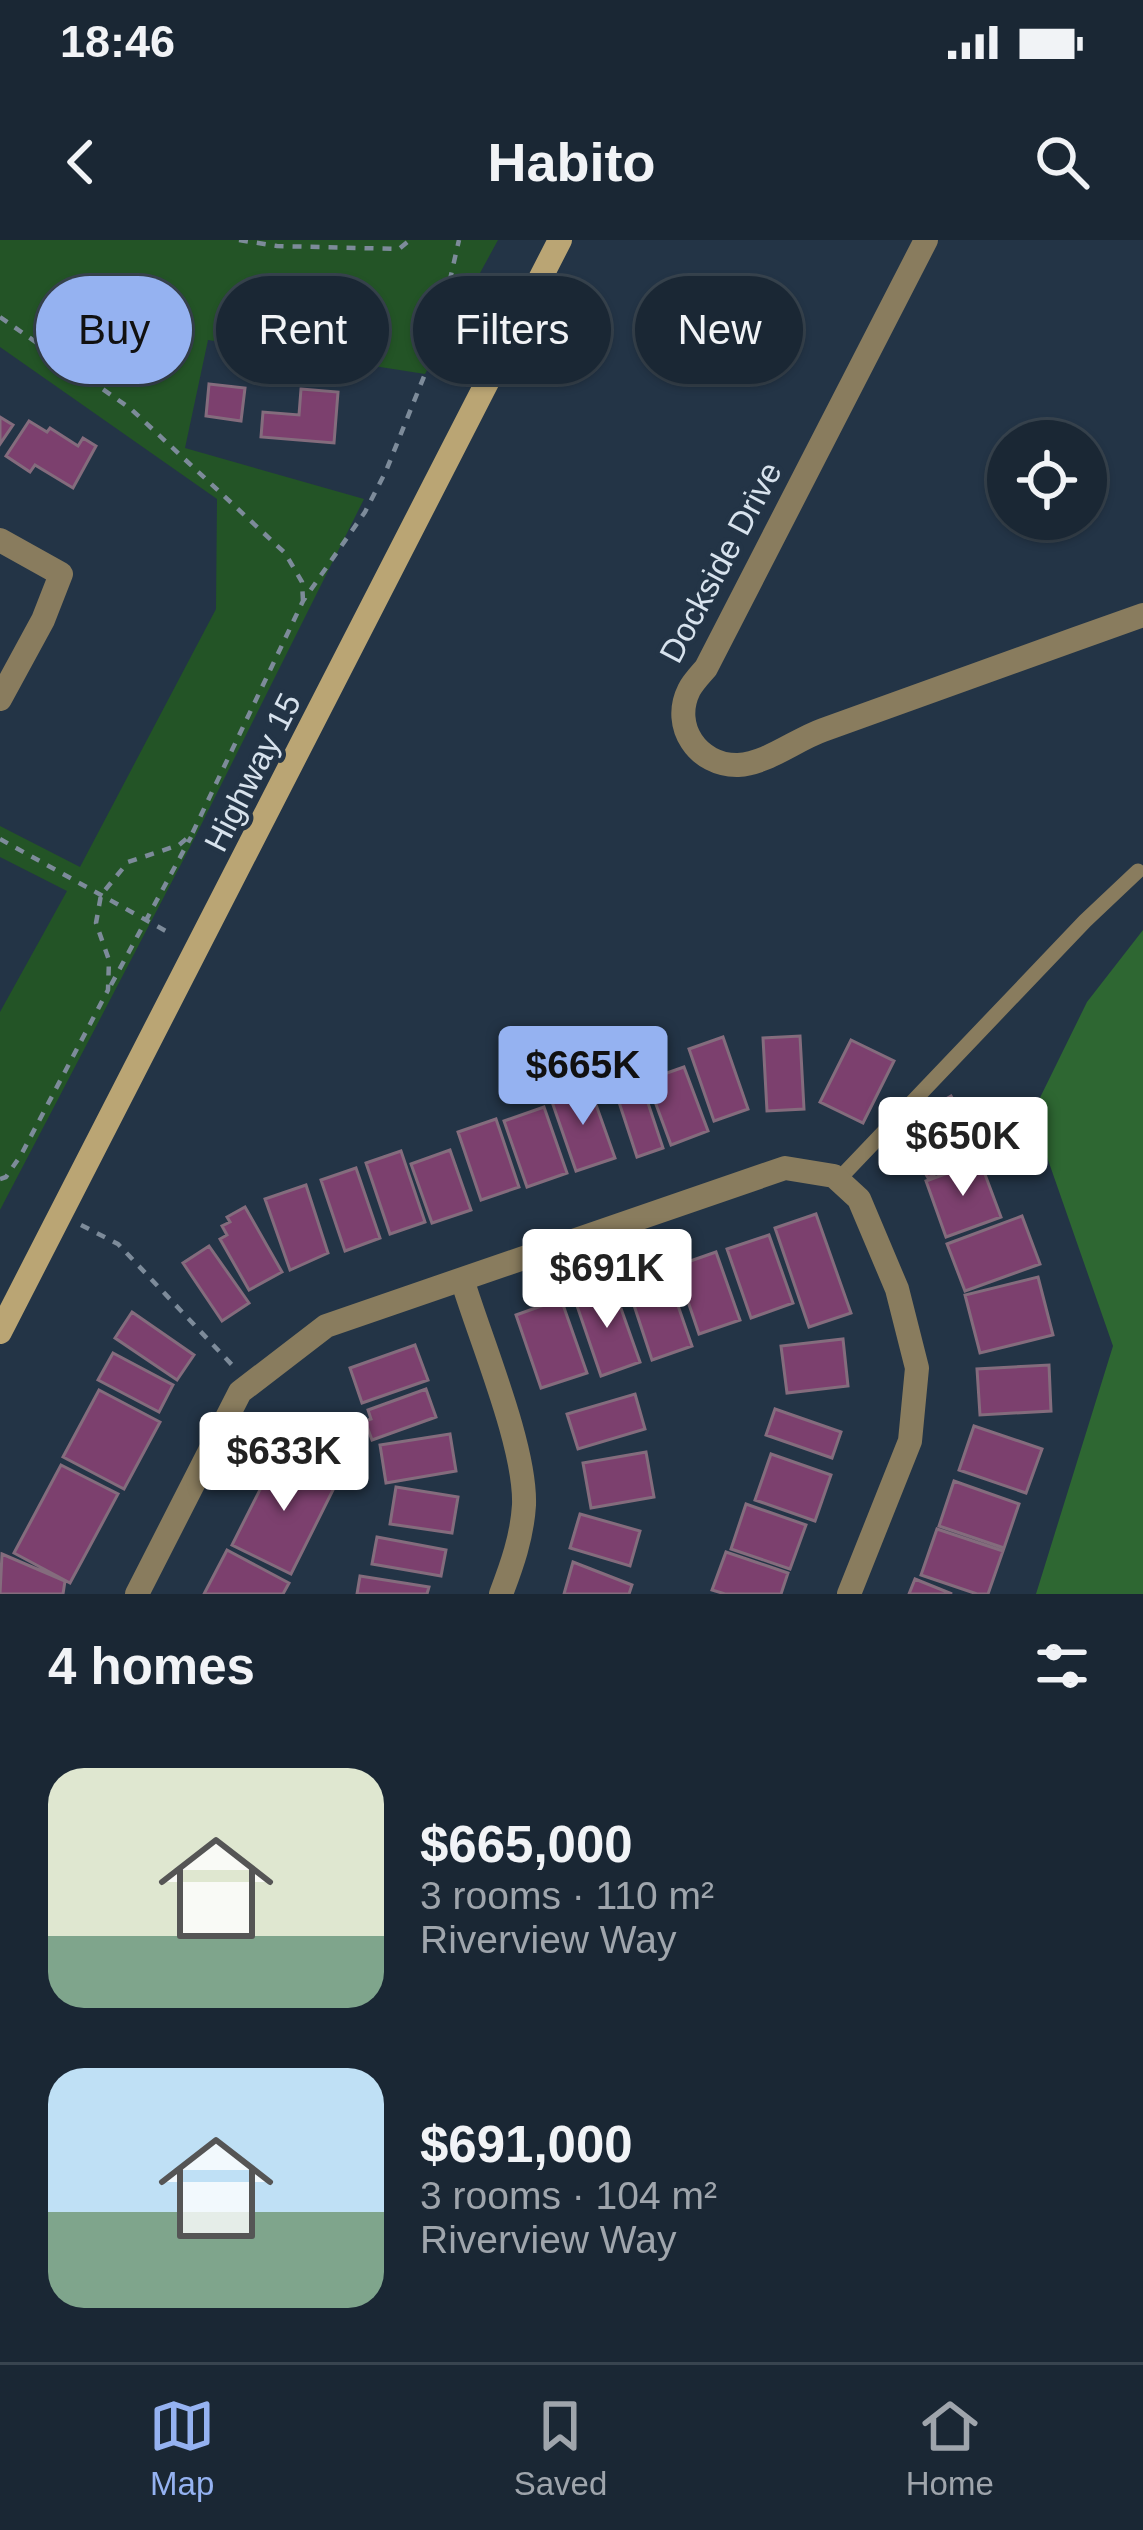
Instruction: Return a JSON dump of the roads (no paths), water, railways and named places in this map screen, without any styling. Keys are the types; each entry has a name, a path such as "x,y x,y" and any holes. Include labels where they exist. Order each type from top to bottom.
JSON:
{"main road":[{"name":"Highway 15","path":"0,1333 560,240"}],"street":[{"name":"Dockside Drive","path":"926,240 706,668 689,689 682,715 689,741 708,759 734,765 759,762 813,734 1143,615"},
{"path":"0,540 61,574 43,620 0,699"},
{"path":"137,1594 239,1392 326,1326 784,1168 834,1176 860,1199 897,1289 917,1369 910,1441 849,1594"},
{"path":"463,1282 516,1448 524,1502 518,1551 501,1594"}],"lane":[{"path":"838,1180 1084,921 1138,871"}]}
